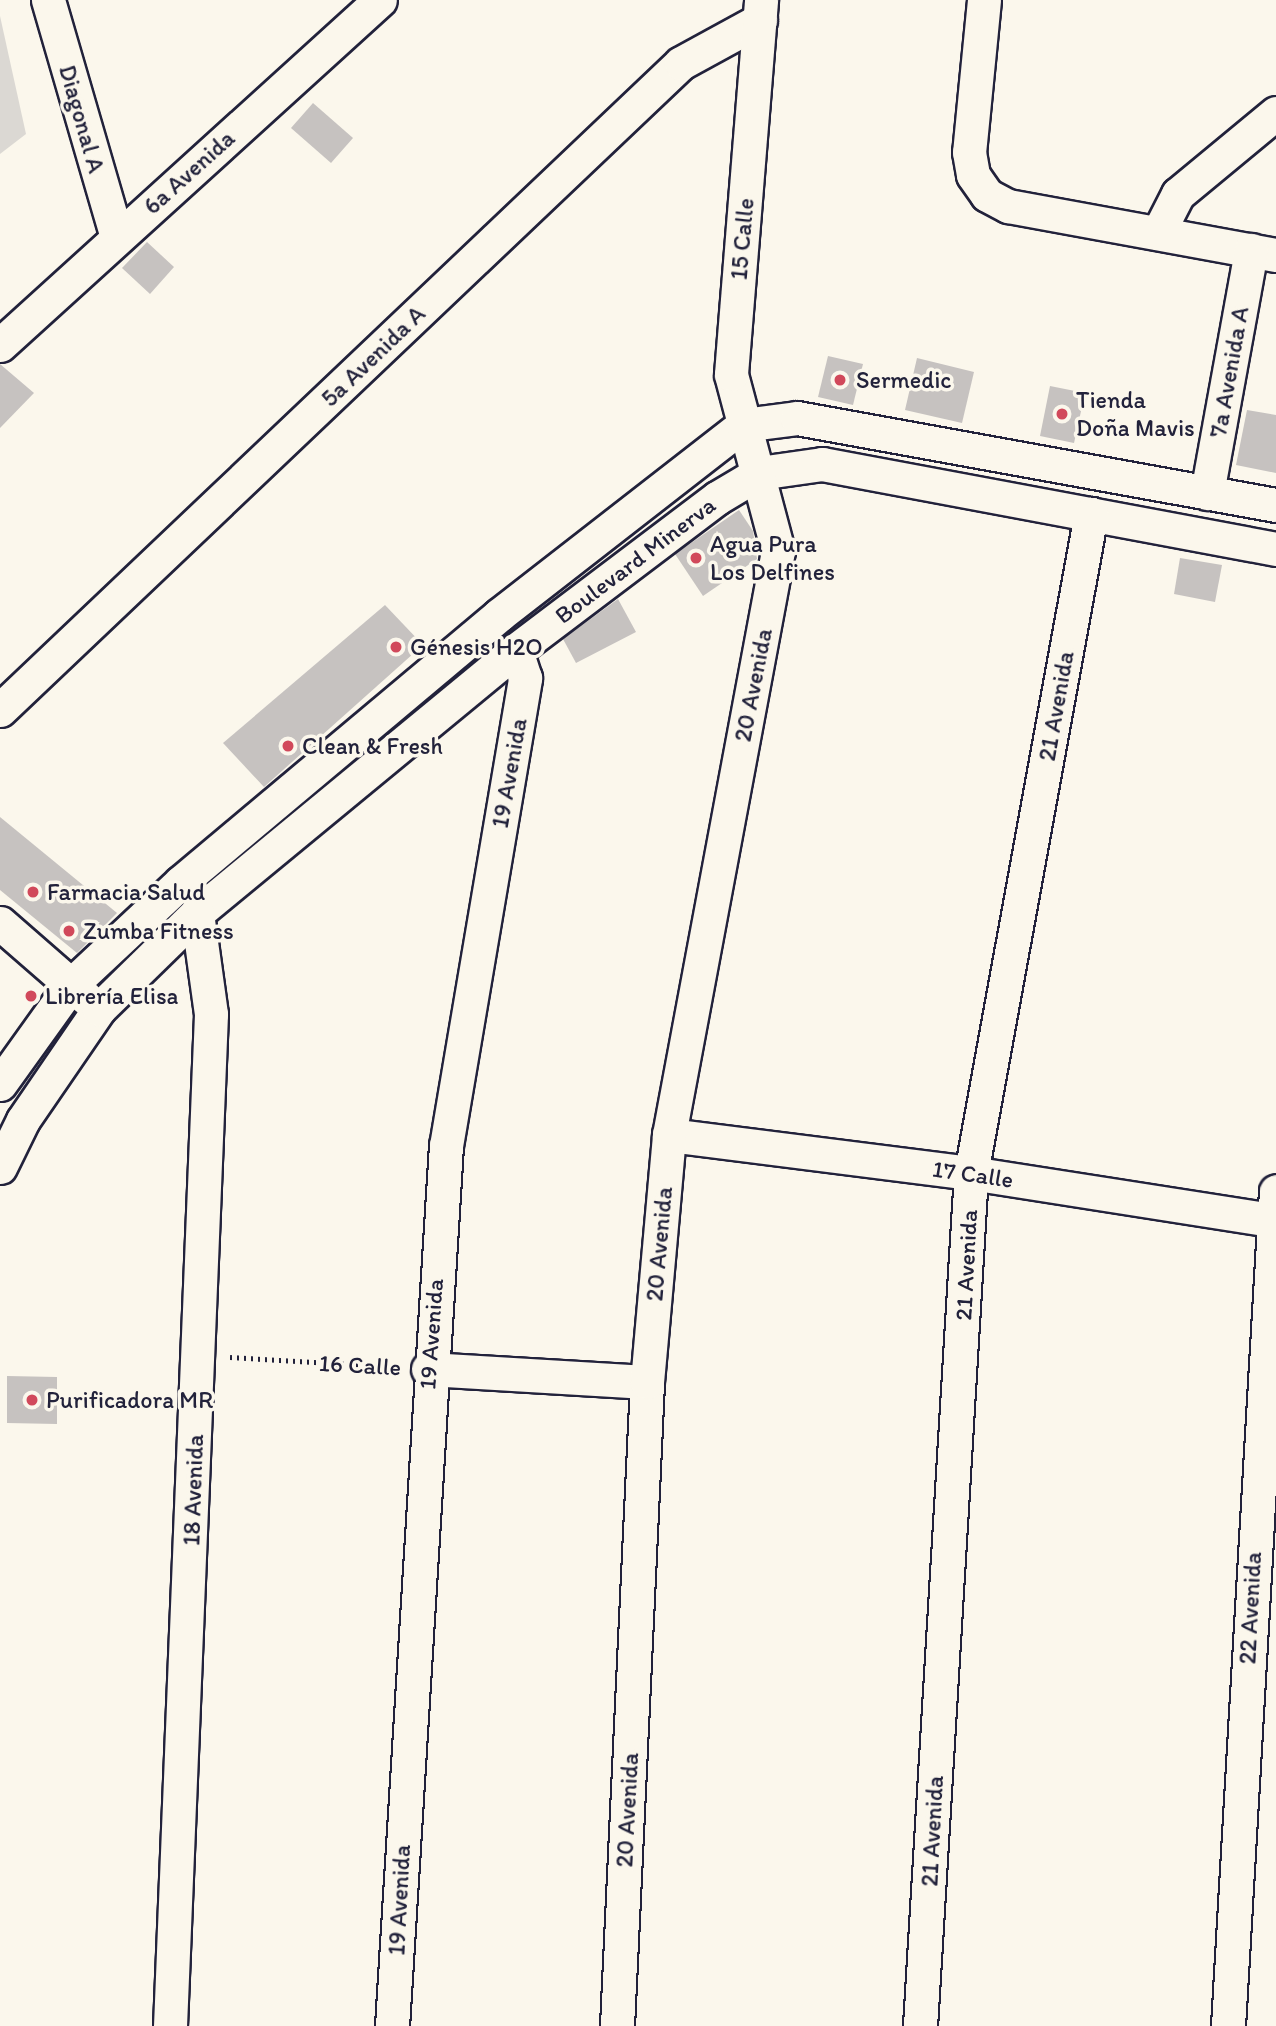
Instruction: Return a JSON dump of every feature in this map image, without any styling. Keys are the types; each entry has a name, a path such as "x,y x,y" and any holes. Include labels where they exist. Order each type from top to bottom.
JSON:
{"street":[{"name":"Diagonal A","path":"48,0 117,237"},
{"name":"6a Avenida","path":"0,345 380,0"},
{"path":"984,0 969,152 979,186 1008,206 1264,252"},
{"name":"15 Calle","path":"759,473 743,425 731,374 761,10"},
{"name":"5a Avenida A","path":"0,710 681,63 761,10"},
{"path":"1158,233 1178,194 1276,113"},
{"name":"7a Avenida A","path":"1207,493 1264,252"},
{"path":"743,425 797,418 1276,505"},
{"name":"Boulevard Minerva","path":"0,1084 71,985 181,882 488,624 743,425"},
{"name":"Boulevard Minerva","path":"0,1167 23,1120 99,1009 197,914 516,650 717,498 759,473 822,464 1276,549"},
{"name":"20 Avenida","path":"617,2026 647,1382 669,1135 778,551 759,473"},
{"name":"21 Avenida","path":"920,2026 971,1173 1091,514"},
{"name":"19 Avenida","path":"392,2026 428,1369 446,1146 525,678 516,650"},
{"name":"18 Avenida","path":"170,2026 211,1014 197,914"},
{"path":"0,923 99,1009"},
{"name":"17 Calle","path":"669,1135 1274,1211"},
{"name":"22 Avenida","path":"1228,2026 1274,1211"},
{"name":"16 Calle","path":"428,1369 647,1382"}],"path":[{"name":"16 Calle","path":"199,1355 428,1369"}],"shaded area":[{"path":"0,16 26,134 0,154"}],"building":[{"path":"313,103 353,138 331,163 291,128"},
{"path":"147,242 174,267 150,294 122,268"},
{"name":"Sermedic","path":"828,356 863,364 853,405 818,397"},
{"path":"917,358 974,372 962,423 905,410"},
{"path":"0,364 34,393 0,428"},
{"name":"Tienda Doña Mavis","path":"1050,386 1085,393 1074,443 1040,436"},
{"path":"1247,410 1276,415 1276,473 1236,465"},
{"path":"739,510 753,531 757,559 703,596 675,554"},
{"path":"1180,558 1222,565 1215,602 1174,594"},
{"path":"618,599 636,632 576,663 563,639"},
{"path":"385,605 423,645 264,787 223,743"},
{"path":"0,817 117,913 77,953 0,890"},
{"name":"Purificadora MR","path":"7,1376 57,1377 57,1424 7,1423"}],"place":[{"name":"Sermedic","path":"840,380"},
{"name":"Tienda Doña Mavis","path":"1062,414"},
{"name":"Agua Pura Los Delfines","path":"696,558"},
{"name":"Génesis H2O","path":"396,647"},
{"name":"Clean & Fresh","path":"288,746"},
{"name":"Farmacia Salud","path":"33,892"},
{"name":"Zumba Fitness","path":"69,931"},
{"name":"Librería Elisa","path":"31,996"},
{"name":"Purificadora MR","path":"32,1400"}]}
